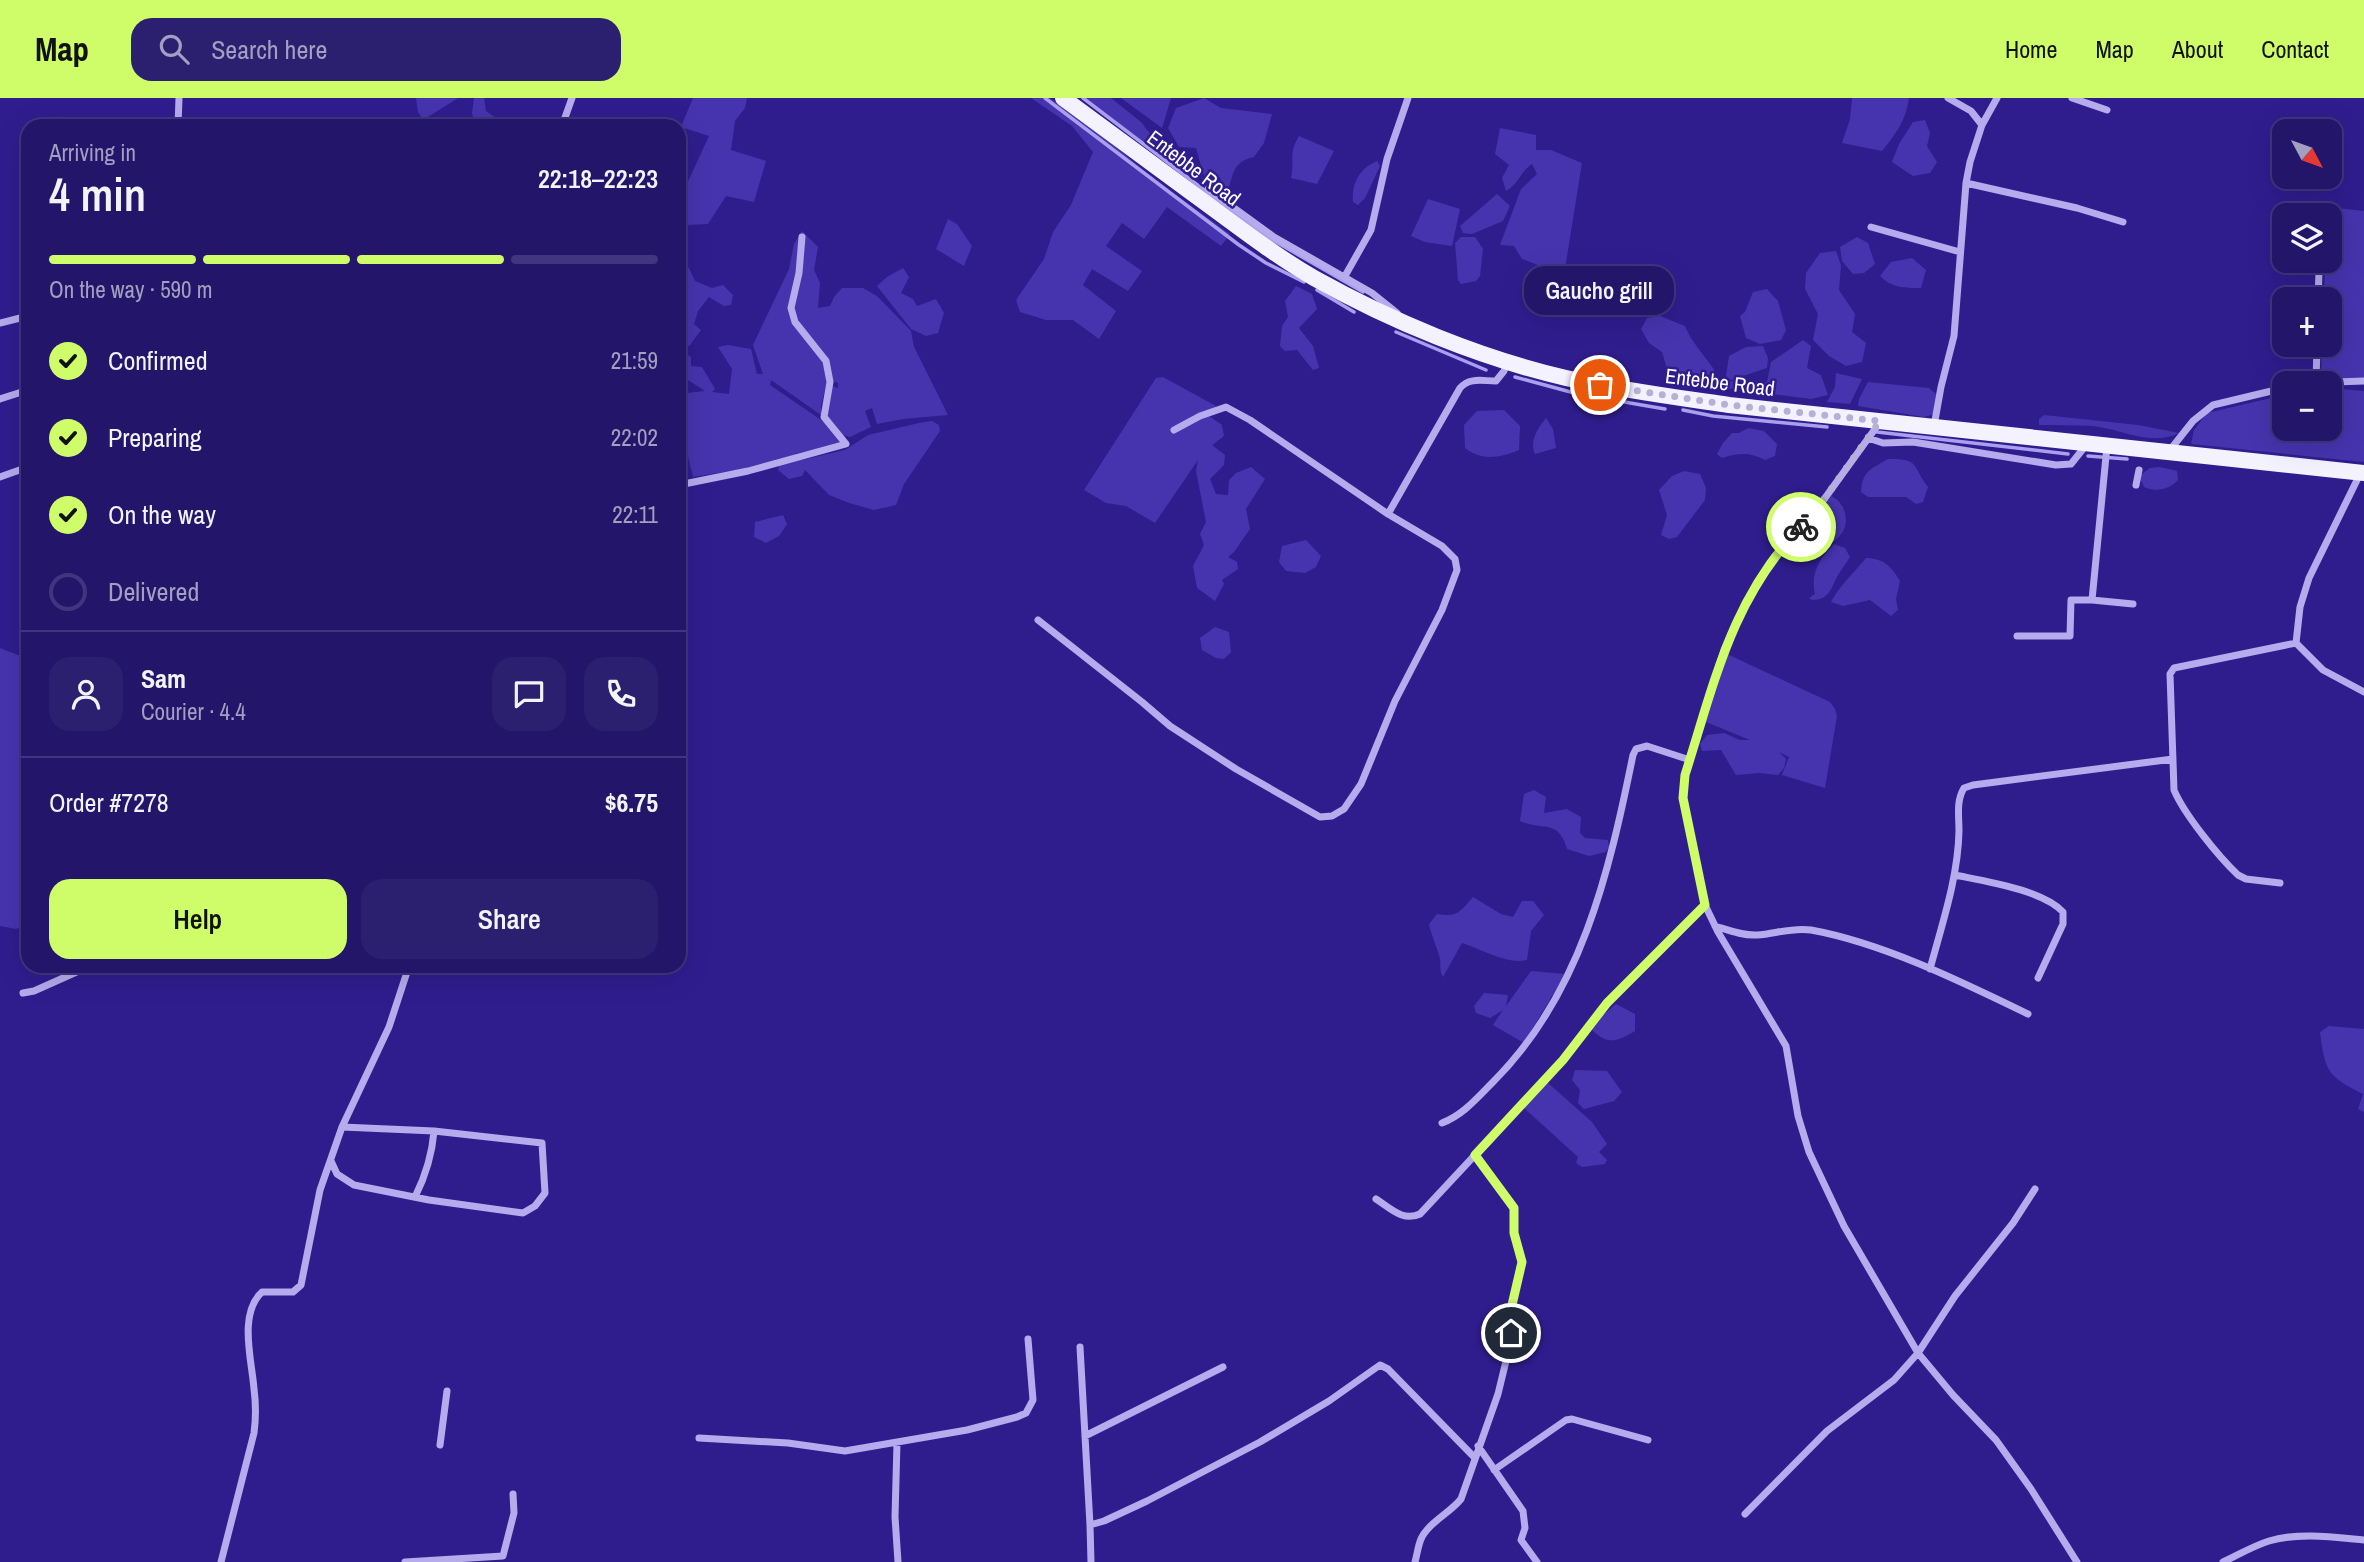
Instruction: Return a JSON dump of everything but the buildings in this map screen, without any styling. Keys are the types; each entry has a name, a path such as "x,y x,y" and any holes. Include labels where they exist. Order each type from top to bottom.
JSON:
{"main road":[{"name":"Entebbe Road","path":"1063,98 1265,246 1314,277 1361,303 1411,325 1507,361 1563,377 1642,393 2362,473"}],"street":[{"path":"178,119 179,98"},
{"path":"566,119 572,98"},
{"path":"1345,276 1371,230 1387,159 1408,98"},
{"path":"1948,98 1971,111 1982,125"},
{"path":"1934,427 1954,336 1966,183 1982,125 1997,98"},
{"path":"2072,98 2107,110"},
{"path":"1966,183 2077,208 2123,222"},
{"path":"1208,189 1274,237 1345,276 1380,299 1411,325"},
{"path":"1871,227 1960,252"},
{"path":"686,484 748,471 846,444 824,417 830,382 826,361 792,316 792,298 799,274 802,237"},
{"path":"0,323 21,318"},
{"path":"1388,514 1460,388 1471,380 1496,380 1501,376 1507,361"},
{"path":"2342,381 2364,381"},
{"path":"2169,452 2206,408 2218,402 2272,391"},
{"path":"0,399 21,392"},
{"path":"1038,620 1179,732 1236,769 1320,817 1332,816 1344,809 1361,784 1395,701 1442,610 1457,569 1455,559 1442,547 1388,514 1250,419 1226,407 1174,429"},
{"path":"1880,421 1812,516 1774,557 1748,600 1723,653 1690,760 1683,786 1683,798 1705,905 1786,1046 1798,1116 1809,1152 1831,1200 1918,1353 1996,1440 2077,1562"},
{"path":"1868,438 1883,443 1913,442 2056,465 2071,464 2087,443"},
{"path":"2092,600 2107,446"},
{"path":"0,477 21,470"},
{"path":"2136,485 2139,470"},
{"path":"2295,643 2300,607 2309,578 2362,473"},
{"path":"2017,636 2070,636 2071,600 2133,604"},
{"path":"2295,643 2323,670 2364,692"},
{"path":"2280,883 2246,879 2232,869 2178,799 2174,790 2169,683 2171,670 2175,668 2295,643"},
{"path":"1442,1123 1456,1117 1506,1069 1549,1012 1571,971 1603,887 1636,749 1647,746 1690,760"},
{"path":"1930,969 1955,875 1959,832 1958,801 1964,788 2173,759"},
{"path":"1955,875 2020,890 2057,906 2063,912 2063,923 2038,978"},
{"path":"1376,1199 1399,1214 1413,1217 1420,1214 1563,1060 1607,1003 1705,905"},
{"path":"1715,926 1756,935 1796,929 1811,930 1886,952 1930,969 2028,1014"},
{"path":"23,993 34,991 74,973"},
{"path":"222,1562 254,1433 254,1386 248,1339 252,1308 256,1297 262,1292 298,1290 320,1190 342,1127 389,1027 407,973"},
{"path":"331,1160 337,1174 354,1185 415,1197 523,1213 535,1206 545,1193 542,1143 434,1131 342,1127"},
{"path":"415,1197 432,1157 434,1131"},
{"path":"1415,1562 1426,1530 1461,1499 1498,1394 1507,1357 1512,1305 1522,1262 1514,1233 1514,1208 1475,1155"},
{"path":"1745,1514 1827,1431 1883,1390 1918,1353 1955,1296 2035,1189"},
{"path":"699,1438 788,1443 845,1451 967,1430 1017,1417 1026,1413 1033,1400 1028,1339"},
{"path":"1080,1347 1091,1562"},
{"path":"1090,1525 1147,1501 1260,1442 1329,1401 1380,1365 1388,1368 1475,1458"},
{"path":"1085,1436 1223,1367"},
{"path":"440,1445 447,1391"},
{"path":"1494,1470 1566,1420 1572,1419 1648,1440"},
{"path":"897,1443 895,1517 898,1562"},
{"path":"1478,1446 1523,1511 1525,1528 1521,1540 1536,1562"},
{"path":"405,1562 503,1556 514,1513 513,1494"},
{"path":"2223,1562 2253,1547 2286,1538 2325,1536 2364,1540"}],"shaded area":[{"path":"416,98 458,98 425,119 422,119"},
{"path":"474,98 484,98 486,111 498,119 474,119"},
{"path":"693,98 747,98 745,108 735,121 731,150 766,161 754,202 726,196 708,224 687,225 686,228 686,186 709,136 686,129 684,119"},
{"path":"1031,98 1050,98 1104,137 1155,180 1230,234 1221,246 1167,207 1144,239 1122,223 1106,246 1142,271 1128,291 1092,269 1083,285 1116,311 1099,339 1073,320 1046,320 1020,312 1016,300 1044,259 1053,232 1071,205 1093,152 1072,126"},
{"path":"1081,98 1111,98 1141,122 1177,168"},
{"path":"1121,98 1171,98 1162,128"},
{"path":"1204,98 1221,108 1272,114 1264,143 1254,157 1238,165 1228,191 1221,194 1218,191 1221,179 1215,175 1204,176 1196,148 1179,147 1168,128 1176,108"},
{"path":"1852,98 1909,98 1900,126 1882,151 1842,143 1850,119"},
{"path":"1925,120 1930,133 1927,146 1937,162 1930,173 1913,176 1892,162 1899,144 1913,122"},
{"path":"1500,128 1536,135 1536,150 1551,150 1582,163 1564,275 1522,259 1514,246 1500,245 1521,189 1537,174 1532,164 1506,191 1502,178 1509,165 1495,154"},
{"path":"1299,136 1334,151 1317,184 1291,178 1293,152"},
{"path":"1377,161 1380,166 1365,198 1358,205 1353,202 1355,183 1366,168"},
{"path":"1497,194 1510,206 1503,221 1472,234 1463,233 1460,226"},
{"path":"1428,199 1460,209 1452,246 1425,242 1411,236"},
{"path":"2342,209 2364,211 2364,380 2342,380 2342,371 2321,371 2322,357 2342,357 2342,287 2324,287 2325,273 2342,273"},
{"path":"948,219 957,224 972,246 964,266 936,249"},
{"path":"802,231 818,247 814,270 820,283 818,308 830,306 842,288 863,288 877,296 911,331 914,347 948,415 877,424 872,408 865,411 871,427 850,437 843,435 827,417 832,386 838,388 838,383 831,380 824,363 827,381 821,415 771,380 770,385 824,422 842,443 795,454 802,460 845,450 868,435 932,421 939,425 940,431 904,484 896,505 874,510 849,503 829,495 805,470 802,476 789,479 778,470 781,458 743,469 693,477 686,448 686,393 705,391 686,380 686,354 691,357 691,366 702,367 715,389 712,392 729,394 732,369 718,347 728,345 751,349 757,374 763,374 753,345 789,269 794,244"},
{"path":"1461,237 1475,237 1483,249 1480,276 1476,281 1461,284 1458,280 1455,243"},
{"path":"1857,237 1868,243 1875,264 1864,273 1853,274 1842,261 1840,247"},
{"path":"1836,251 1841,265 1839,290 1855,314 1852,332 1866,343 1862,362 1846,366 1829,356 1813,340 1818,314 1805,289 1806,273 1820,253"},
{"path":"1912,258 1926,270 1921,288 1899,286 1880,276 1891,262"},
{"path":"686,266 695,281 712,288 723,285 733,295 731,305 724,306 709,297 698,311 694,324 701,330 686,347"},
{"path":"903,268 909,277 901,293 913,299 917,306 936,299 944,313 938,333 926,336 911,329 877,286"},
{"path":"1296,286 1312,294 1317,309 1299,328 1313,346 1319,368 1313,370 1297,350 1285,351 1280,346 1282,326 1288,317 1285,301"},
{"path":"1767,289 1778,301 1786,330 1781,340 1760,344 1746,338 1740,316 1745,312 1753,292"},
{"path":"1660,316 1685,326 1691,339 1716,373 1708,385 1669,375 1662,352 1649,343 1641,329 1647,318"},
{"path":"1803,340 1811,346 1807,368 1821,375 1828,395 1811,399 1725,388 1725,381 1767,382 1771,362"},
{"path":"1763,346 1768,358 1767,368 1731,380 1726,376 1729,356 1746,347"},
{"path":"1836,373 1862,379 1850,404 1827,402 1835,387"},
{"path":"1163,377 1216,406 1209,416 1222,425 1224,436 1212,445 1225,455 1224,465 1210,479 1216,494 1228,495 1229,480 1236,473 1251,467 1265,479 1246,509 1250,529 1228,557 1237,562 1238,569 1222,580 1224,584 1215,601 1197,588 1193,566 1204,545 1200,534 1206,522 1196,471 1198,460 1155,523 1126,506 1106,503 1084,490 1156,378"},
{"path":"1868,382 1929,388 1936,394 1935,414 1924,417 1858,406"},
{"path":"2342,389 2364,391 2364,462 2191,444 2194,430 2207,413 2272,398 2272,441 2342,441"},
{"path":"1504,410 1520,426 1519,450 1491,457 1478,455 1465,448 1464,425 1477,411"},
{"path":"2044,415 2138,425 2179,433 2168,437 2147,438 2093,426 2039,425 2039,419"},
{"path":"1546,418 1553,429 1556,448 1535,454 1533,449 1537,430"},
{"path":"1748,428 1764,431 1777,444 1775,456 1765,460 1739,454 1722,458 1717,454 1732,433"},
{"path":"1888,459 1906,460 1914,465 1928,487 1923,502 1916,504 1906,497 1868,497 1861,492 1866,475 1872,468"},
{"path":"2150,468 2177,471 2178,480 2162,489 2144,487 2139,476"},
{"path":"1684,471 1700,474 1706,488 1705,500 1677,537 1669,539 1661,535 1667,515 1659,490 1672,476"},
{"path":"1831,496 1844,509 1845,527 1835,541 1810,557 1793,543 1795,536 1805,534"},
{"path":"783,515 787,524 779,536 766,543 754,537 755,522"},
{"path":"1306,540 1321,556 1316,567 1305,573 1286,571 1279,562 1282,546"},
{"path":"1834,544 1845,548 1850,557 1827,595 1812,600 1809,598 1815,594 1817,566"},
{"path":"1866,558 1886,564 1900,581 1896,599 1898,610 1891,616 1870,600 1843,606 1831,602"},
{"path":"1215,627 1229,632 1231,652 1224,659 1216,658 1202,650 1200,638"},
{"path":"0,648 21,656 21,927 16,929 0,926"},
{"path":"1727,654 1830,702 1837,716 1825,788 1782,775 1789,757 1779,752 1786,759 1784,768 1778,775 1736,775 1721,750 1702,751 1700,744 1707,735 1724,733 1740,740 1750,740 1706,722"},
{"path":"1534,790 1546,797 1544,813 1567,809 1581,817 1580,833 1585,838 1608,840 1609,847 1606,852 1589,856 1567,849 1560,833 1555,830 1520,821 1524,794"},
{"path":"1473,897 1501,914 1513,917 1522,901 1533,901 1544,915 1531,931 1527,960 1503,958 1462,943 1443,977 1429,924 1437,914 1449,915 1458,912"},
{"path":"1531,971 1565,974 1524,1043 1493,1025 1503,1010 1490,1018 1476,1013 1474,1006 1484,993 1508,995 1506,1006"},
{"path":"1616,1004 1635,1014 1635,1031 1618,1039 1608,1040 1592,1030"},
{"path":"2329,1026 2364,1029 2364,1112 2358,1109 2363,1094 2335,1077 2326,1064 2320,1032"},
{"path":"1575,1070 1607,1071 1622,1092 1614,1101 1584,1109 1578,1103 1580,1090 1572,1080"},
{"path":"1547,1082 1592,1122 1607,1144 1599,1152 1607,1160 1605,1164 1582,1167 1576,1163 1578,1157 1523,1107"}],"waterway":[{"path":"1045,98 1239,245 1266,263 1304,282"},
{"path":"1083,98 1262,234 1363,292"},
{"path":"1317,290 1354,312"},
{"path":"1396,332 1486,370"},
{"path":"1515,377 1578,394 1665,409"},
{"path":"1683,410 1713,416 1827,427"},
{"path":"1877,432 2068,454"},
{"path":"2088,456 2127,459"}],"way so far":[{"path":"1600,385 1729,405 1880,421 1812,516 1801,527"}],"place":[{"name":"Gaucho grill","path":"1600,385"}],"route":[{"path":"1511,1333 1512,1305 1522,1262 1514,1233 1514,1208 1475,1155 1563,1060 1607,1003 1705,905 1683,798 1685,775 1729,636 1774,557 1801,527"}]}
